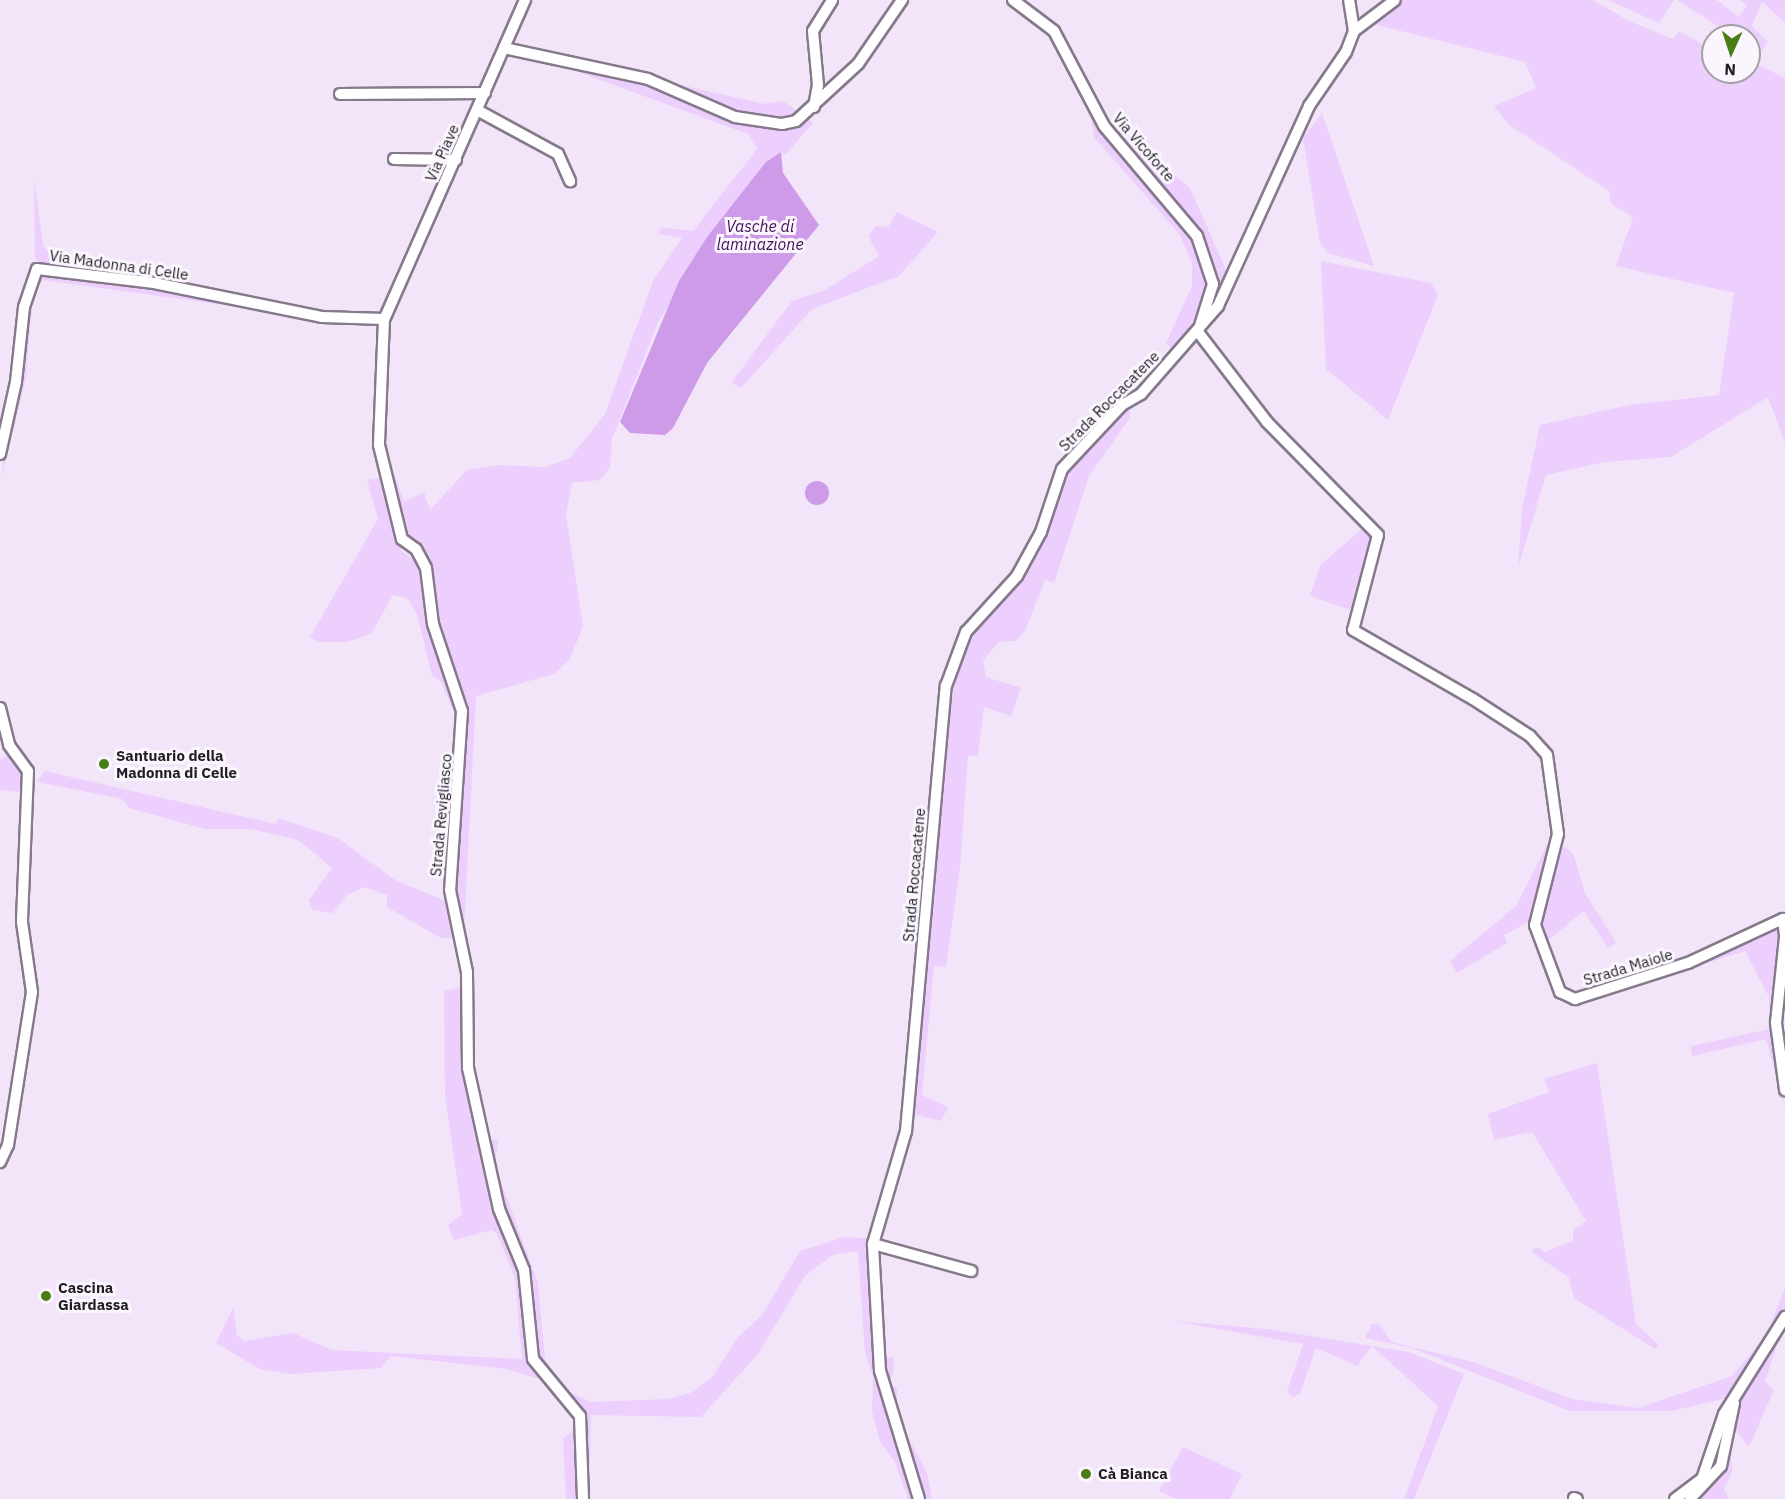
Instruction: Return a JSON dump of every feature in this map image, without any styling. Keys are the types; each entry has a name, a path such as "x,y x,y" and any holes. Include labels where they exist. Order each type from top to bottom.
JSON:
{"street":[{"name":"Via Piave","path":"384,318 525,0"},
{"path":"814,107 818,85 813,31 832,0"},
{"path":"504,48 648,79 735,117 762,122 796,121 814,107 858,64 902,0"},
{"name":"Via Vicoforte","path":"1013,0 1054,31 1104,126 1197,236 1213,284 1198,332"},
{"path":"1349,0 1354,31"},
{"name":"Strada Roccacatene","path":"919,1499 880,1371 873,1244 906,1131 946,686 966,632 1017,576 1041,532 1062,469 1198,332 1233,279 1310,106 1334,76 1354,31 1395,0"},
{"path":"340,94 485,93"},
{"path":"477,110 558,154 570,181"},
{"path":"394,159 456,160"},
{"name":"Via Madonna di Celle","path":"0,454 16,382 24,307 37,269 154,283 322,317 384,318"},
{"name":"Strada Revigliasco","path":"384,318 379,445 402,540 416,549 426,568 433,624 462,711 450,890 467,972 468,1068 499,1209 524,1270 533,1359 580,1416 583,1499"},
{"name":"Strada Maiole","path":"1198,332 1267,422 1378,535 1353,630 1457,688 1544,750 1557,809 1552,862 1535,925 1566,998 1688,963 1783,919 1785,936 1776,1023 1785,1090"},
{"path":"0,708 9,745 28,771 22,922 32,992 8,1145 0,1162"},
{"path":"873,1244 971,1271"},
{"path":"1676,1499 1702,1479 1734,1399 1785,1317"},
{"path":"1690,1499 1721,1466 1734,1399"}],"shaded area":[{"path":"1399,0 1593,0 1629,21 1673,39 1679,31 1701,43 1701,84 1761,84 1761,66 1785,78 1785,443 1768,397 1671,457 1605,462 1546,475 1518,568 1522,508 1540,425 1629,405 1719,395 1734,293 1616,266 1633,218 1611,203 1609,191 1508,124 1494,106 1536,88 1525,62 1373,24"},
{"path":"1608,0 1674,0 1659,23"},
{"path":"1677,0 1717,0 1739,17 1747,5 1740,0 1785,0 1785,22 1762,2 1753,24 1714,24"},
{"path":"1761,35 1768,42 1761,51"},
{"path":"548,61 648,84 763,124 805,117 813,123 785,155 781,152 659,320 612,439 610,468 600,480 572,483 566,515 583,626 570,659 554,674 476,696 464,930 453,891 463,705 453,710 441,682 432,676 417,614 408,599 393,595 371,634 347,642 319,642 310,637 378,519 367,480 395,476 404,502 424,492 430,510 467,470 499,465 545,467 570,458 605,414 653,281 682,238 659,234 660,227 693,231 757,149 748,134","holes":["395,529 418,544 435,585 422,582 420,565 402,551"]},
{"path":"662,81 765,104 783,101 801,114 783,122 736,113"},
{"path":"1322,113 1374,266 1328,253 1320,243 1303,138"},
{"path":"1091,115 1192,235 1202,257 1207,284 1203,304 1175,351 1166,343 1192,286 1192,263 1180,235 1094,137"},
{"path":"1117,126 1190,188 1230,279 1210,307 1216,272 1200,235 1110,128"},
{"path":"34,177 43,246 55,258 115,268 125,277 43,267 35,259"},
{"path":"897,212 938,232 899,276 812,309 741,388 731,383 792,301 825,290 879,256 868,236 876,226 888,227"},
{"path":"1321,261 1431,283 1438,295 1388,420 1326,369"},
{"path":"46,273 154,286 232,301 231,306 43,280 33,293 40,275"},
{"path":"33,295 26,378 1,480 25,317"},
{"path":"1131,403 1129,419 1089,476 1054,583 1045,580 1025,631 1016,641 999,642 983,661 986,677 1021,688 1011,716 984,707 978,756 968,756 960,868 946,967 934,966 922,1095 948,1107 941,1121 912,1114 949,708 964,648 1024,572 1046,534 1064,471"},
{"path":"1364,527 1375,539 1353,611 1310,596 1320,565"},
{"path":"9,755 26,772 24,793 0,790 0,759"},
{"path":"45,771 276,824 278,818 338,838 395,880 448,902 458,938 441,938 387,907 387,895 364,887 347,895 333,913 312,910 309,900 332,868 298,840 251,829 205,829 129,808 122,799 37,782"},
{"path":"1547,845 1567,848 1574,856 1585,893 1616,942 1608,948 1584,911 1542,945 1533,920 1504,935 1507,943 1457,973 1450,961 1516,906"},
{"path":"1780,924 1779,1071 1785,1108 1766,1039 1692,1056 1691,1046 1770,1029 1769,997 1745,951 1611,993 1704,960"},
{"path":"464,987 481,1142 498,1139 495,1165 538,1283 546,1371 565,1390 591,1402 668,1399 693,1392 713,1376 738,1337 762,1315 800,1251 844,1237 880,1239 887,1358 893,1356 894,1370 889,1384 897,1388 897,1416 927,1473 932,1499 908,1499 895,1462 880,1442 872,1411 873,1376 865,1352 858,1251 833,1255 805,1276 758,1354 701,1417 591,1415 589,1499 566,1499 563,1439 577,1427 578,1417 543,1380 506,1369 391,1356 381,1368 291,1374 260,1369 216,1343 233,1308 237,1335 244,1341 293,1333 332,1350 522,1359 515,1278 497,1234 492,1230 454,1240 448,1225 462,1214 445,1096 444,991"},
{"path":"1597,1063 1636,1324 1659,1345 1655,1349 1574,1298 1569,1278 1531,1251 1537,1247 1545,1252 1573,1241 1573,1230 1586,1221 1532,1132 1494,1140 1488,1114 1549,1092 1544,1079"},
{"path":"1785,1287 1785,1311 1732,1397 1672,1411 1570,1411 1412,1348 1365,1338 1372,1324 1379,1324 1392,1342 1473,1362 1572,1399 1638,1408 1732,1376 1766,1336"},
{"path":"1173,1321 1267,1329 1372,1346 1357,1366 1316,1348 1300,1394 1292,1397 1287,1391 1303,1344"},
{"path":"1785,1322 1765,1381 1774,1390 1749,1447 1736,1431 1729,1451 1733,1469 1724,1490 1729,1499 1697,1499 1714,1466 1728,1415"},
{"path":"1372,1346 1409,1352 1464,1374 1414,1499 1404,1499 1438,1406"},
{"path":"1183,1447 1242,1474 1230,1499 1176,1499 1159,1491"}],"water":[{"name":"Vasche di laminazione","path":"781,152 783,173 819,225 707,363 673,428 665,435 630,433 620,422 679,281 707,237 766,162"},
{"path":"817,481 825,485 829,493 825,501 817,505 809,501 805,493 809,485"}],"place":[{"name":"Santuario della Madonna di Celle","path":"104,764"},
{"name":"Cascina Giardassa","path":"46,1296"},
{"name":"Cà Bianca","path":"1086,1474"}]}
